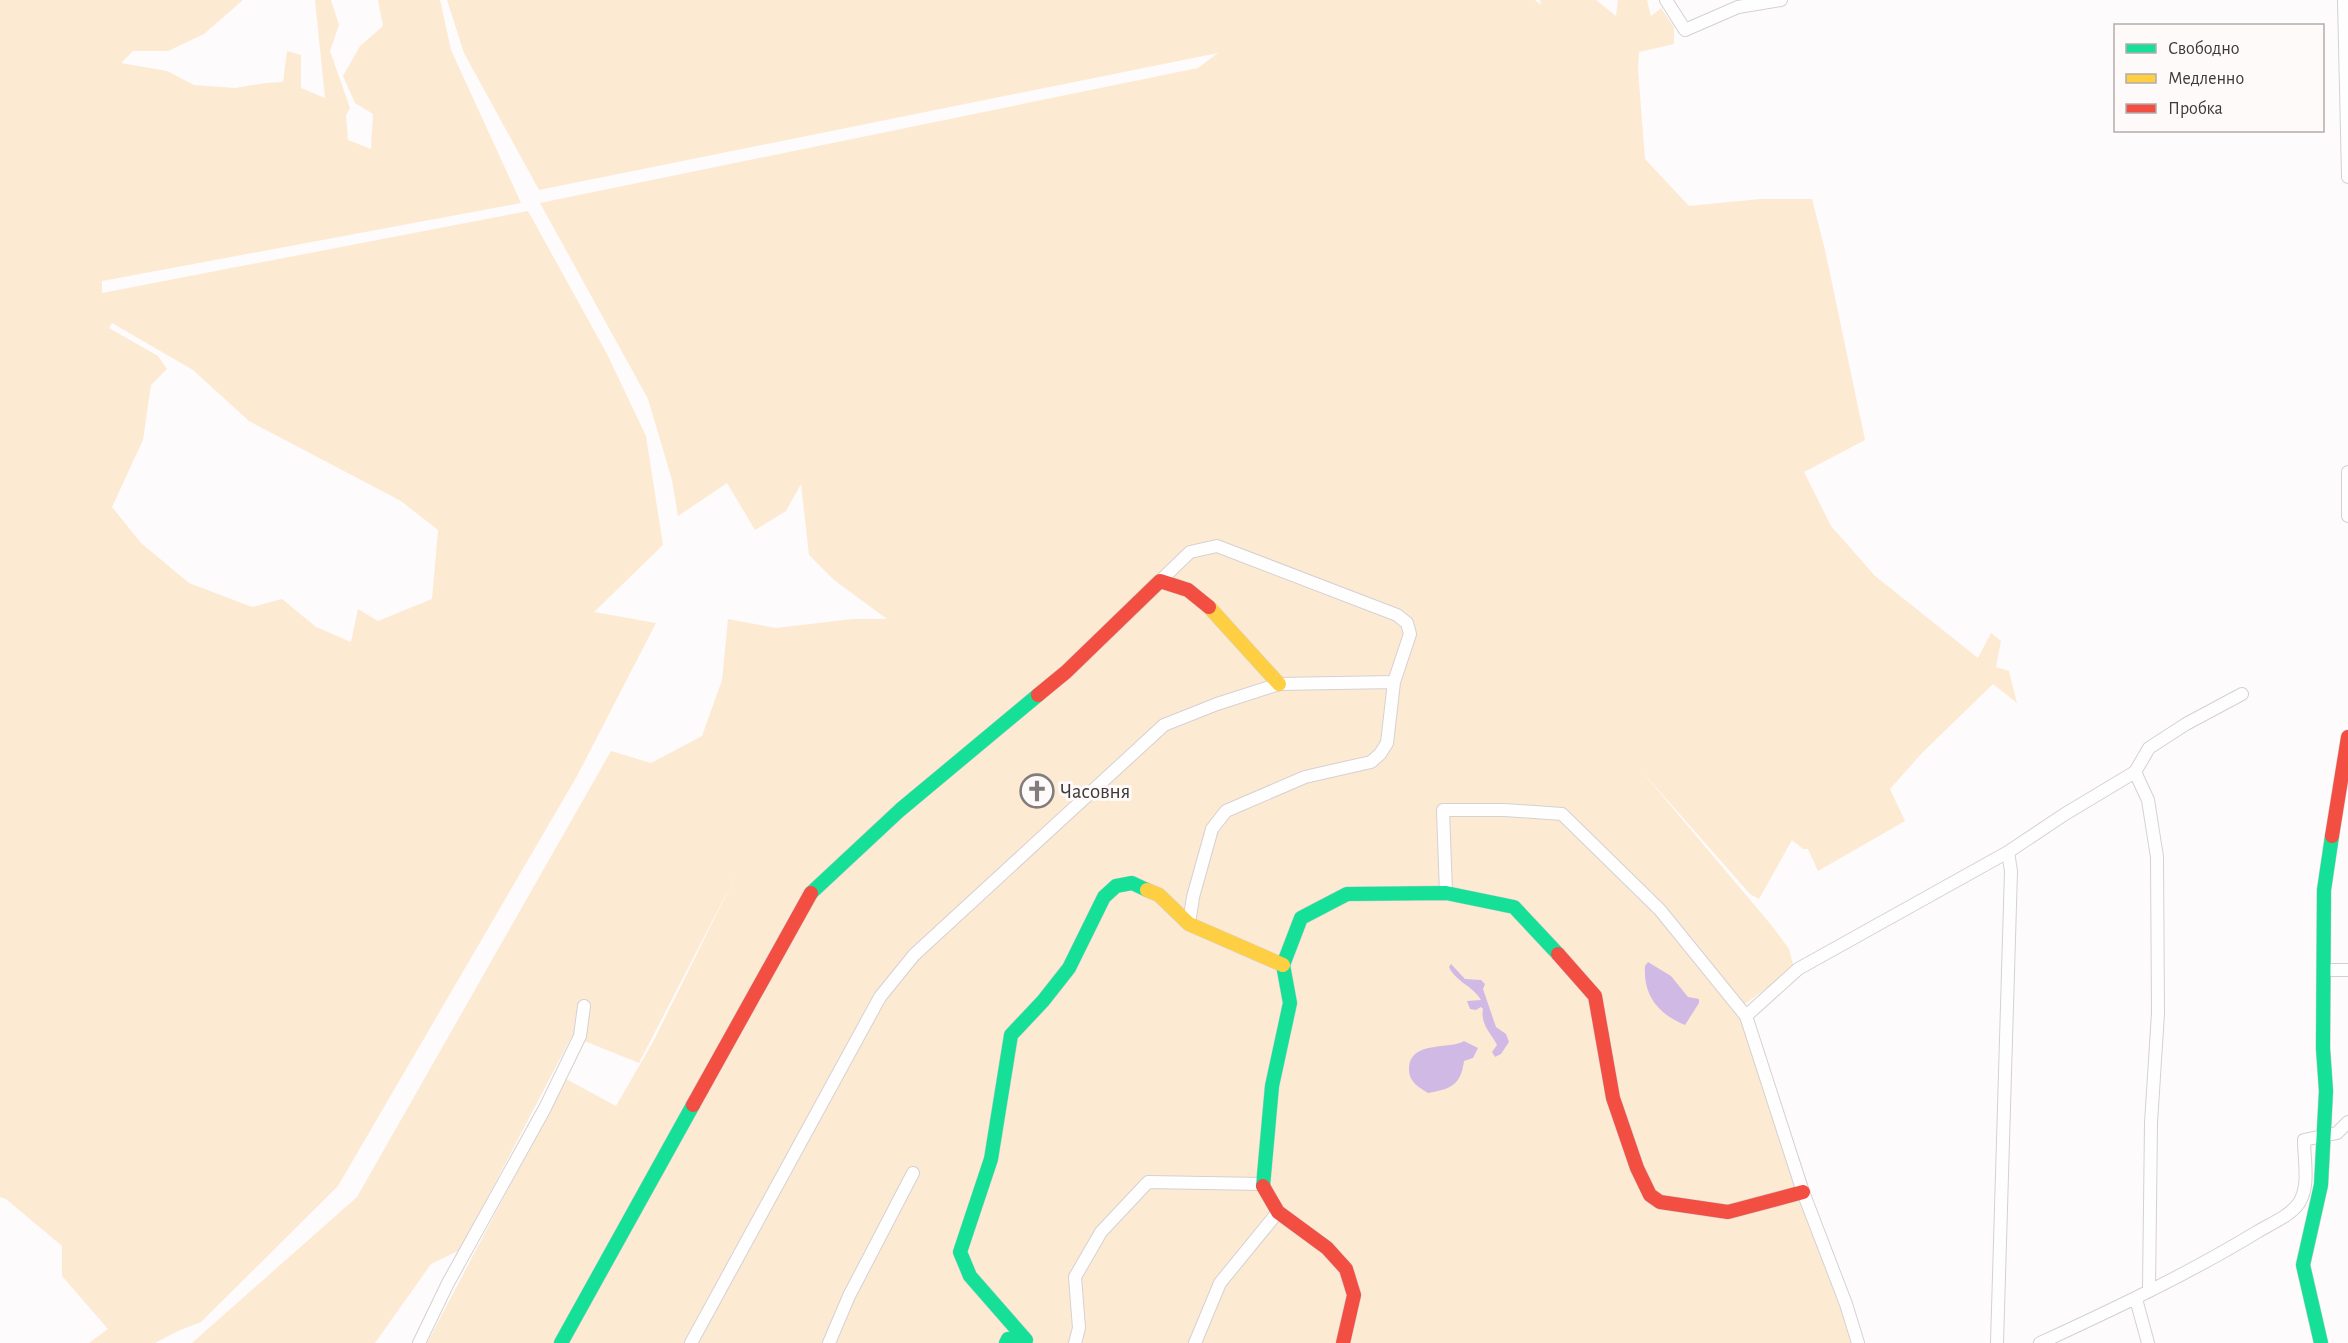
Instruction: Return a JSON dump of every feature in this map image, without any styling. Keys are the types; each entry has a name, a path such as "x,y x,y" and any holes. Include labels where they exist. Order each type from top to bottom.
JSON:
{"street":[{"path":"1666,0 1685,30 1738,8 1781,0"},
{"path":"2344,0 2348,177"},
{"path":"2348,472 2348,516"},
{"path":"561,1343 809,895 900,810 1066,672 1190,552 1217,546 1397,615 1407,623 1410,634 1394,682 1387,742 1380,754 1371,762 1305,777 1226,811 1212,829 1193,897 1189,924"},
{"path":"1160,581 1188,590 1215,612 1280,684"},
{"path":"691,1343 880,997 914,955 1164,725 1217,704 1280,684 1394,682"},
{"path":"1746,1016 1798,969 2008,852 2135,772 2149,748 2186,724 2242,694"},
{"path":"2321,1343 2303,1265 2321,1185 2326,1091 2323,1048 2324,890 2348,737"},
{"path":"2135,772 2148,800 2157,858 2158,1013 2151,1123 2149,1290"},
{"path":"1446,893 1443,810 1505,810 1562,814 1660,910 1746,1016 1803,1192 1846,1304 1858,1343"},
{"path":"1997,1343 2011,892 2008,852"},
{"path":"1028,1341 970,1276 960,1252 991,1159 1011,1035 1070,968 1104,897 1116,886 1132,884 1159,895 1189,924 1283,965"},
{"path":"1343,1343 1354,1295 1346,1269 1327,1248 1278,1212 1262,1184 1267,1153 1272,1086 1290,1003 1283,965 1301,918 1347,894 1446,893 1514,907 1582,979 1595,996 1613,1098 1637,1168 1650,1195 1660,1202 1728,1212 1803,1192"},
{"path":"2324,970 2348,970"},
{"path":"419,1343 448,1283 545,1108 580,1036 584,1006"},
{"path":"2040,1343 2136,1299 2149,1290 2221,1254 2281,1218 2298,1205 2305,1189 2304,1140 2337,1132 2348,1122"},
{"path":"829,1343 849,1296 913,1173"},
{"path":"1075,1343 1079,1328 1075,1277 1101,1232 1148,1182 1262,1184"},
{"path":"1195,1343 1220,1283 1278,1212"},
{"path":"2136,1299 2148,1343"},
{"path":"1006,1343 1008,1339 1028,1341"}],"shaded area":[{"path":"0,0 243,0 204,34 168,51 133,51 121,63 167,71 194,85 235,88 283,82 287,51 301,55 301,88 325,98 315,0 331,0 339,25 330,51 350,108 346,115 348,140 371,149 373,114 355,103 343,76 360,46 383,26 378,0 440,0 451,50 521,203 102,281 102,293 528,211 607,354 646,436 663,545 594,612 656,623 577,776 338,1186 201,1322 155,1343 89,1343 108,1329 62,1276 62,1246 6,1199 0,1197","holes":["112,323 193,370 249,421 401,501 438,530 432,599 378,621 358,609 351,642 316,627 282,599 252,607 189,583 141,543 112,507 143,440 151,385 167,369 158,356 109,328"]},
{"path":"447,0 1535,0 1541,5 1540,0 1596,0 1616,16 1618,0 1647,0 1651,16 1661,8 1674,27 1674,44 1639,52 1638,70 1645,159 1689,206 1760,199 1812,199 1865,440 1804,472 1831,526 1875,576 1978,658 1991,633 2001,641 1996,667 2009,671 2017,703 1993,684 1922,753 1890,789 1905,821 1818,871 1808,849 1803,849 1792,840 1759,899 1750,894 1639,768 1789,949 1794,968 1745,1004 1807,1184 1856,1335 1856,1343 427,1343 566,1079 616,1106 654,1040 736,875 639,1063 572,1036 460,1250 431,1264 375,1343 192,1343 357,1197 611,751 651,763 702,736 722,680 728,619 776,628 852,619 887,619 834,580 809,555 801,484 786,511 755,530 727,483 678,516 672,480 648,399 540,203 1198,68 1218,53 539,190 464,53"},
{"path":"1648,962 1671,976 1688,997 1699,999 1699,1003 1685,1025 1667,1015 1654,1002 1645,976 1645,966"},
{"path":"1451,964 1465,979 1481,980 1485,984 1483,989 1496,1027 1506,1034 1509,1042 1501,1054 1495,1057 1492,1052 1497,1045 1483,1019 1483,1009 1481,1007 1476,1010 1470,1009 1467,1001 1481,1000 1452,972 1449,967"},
{"path":"1464,1041 1478,1048 1473,1058 1464,1061 1463,1069 1454,1085 1428,1093 1414,1083 1410,1077 1409,1068 1411,1059 1416,1053 1432,1047 1458,1044"}],"traffic: fast":[{"path":"811,893 900,810 1038,695"},
{"path":"2321,1343 2303,1265 2321,1185 2326,1091 2323,1048 2324,890 2332,836"},
{"path":"1006,1343 1008,1339 1026,1340 970,1276 960,1252 991,1159 1011,1035 1043,1001 1069,968 1104,897 1116,886 1132,883 1147,890"},
{"path":"1263,1186 1272,1086 1290,1003 1283,965 1301,918 1347,894 1446,893 1514,907 1558,954"},
{"path":"561,1343 693,1105"}],"traffic: slow":[{"path":"1209,607 1279,684"},
{"path":"1147,890 1159,895 1189,924 1283,965"}],"traffic: jam":[{"path":"1038,695 1066,672 1160,581 1188,590 1209,607"},
{"path":"2332,836 2348,737"},
{"path":"693,1105 811,893"},
{"path":"1558,954 1595,996 1613,1098 1637,1168 1650,1195 1660,1202 1728,1212 1803,1192"},
{"path":"1263,1186 1278,1212 1327,1248 1346,1269 1354,1295 1343,1343"}],"place":[{"name":"Часовня","path":"1037,791"}]}
